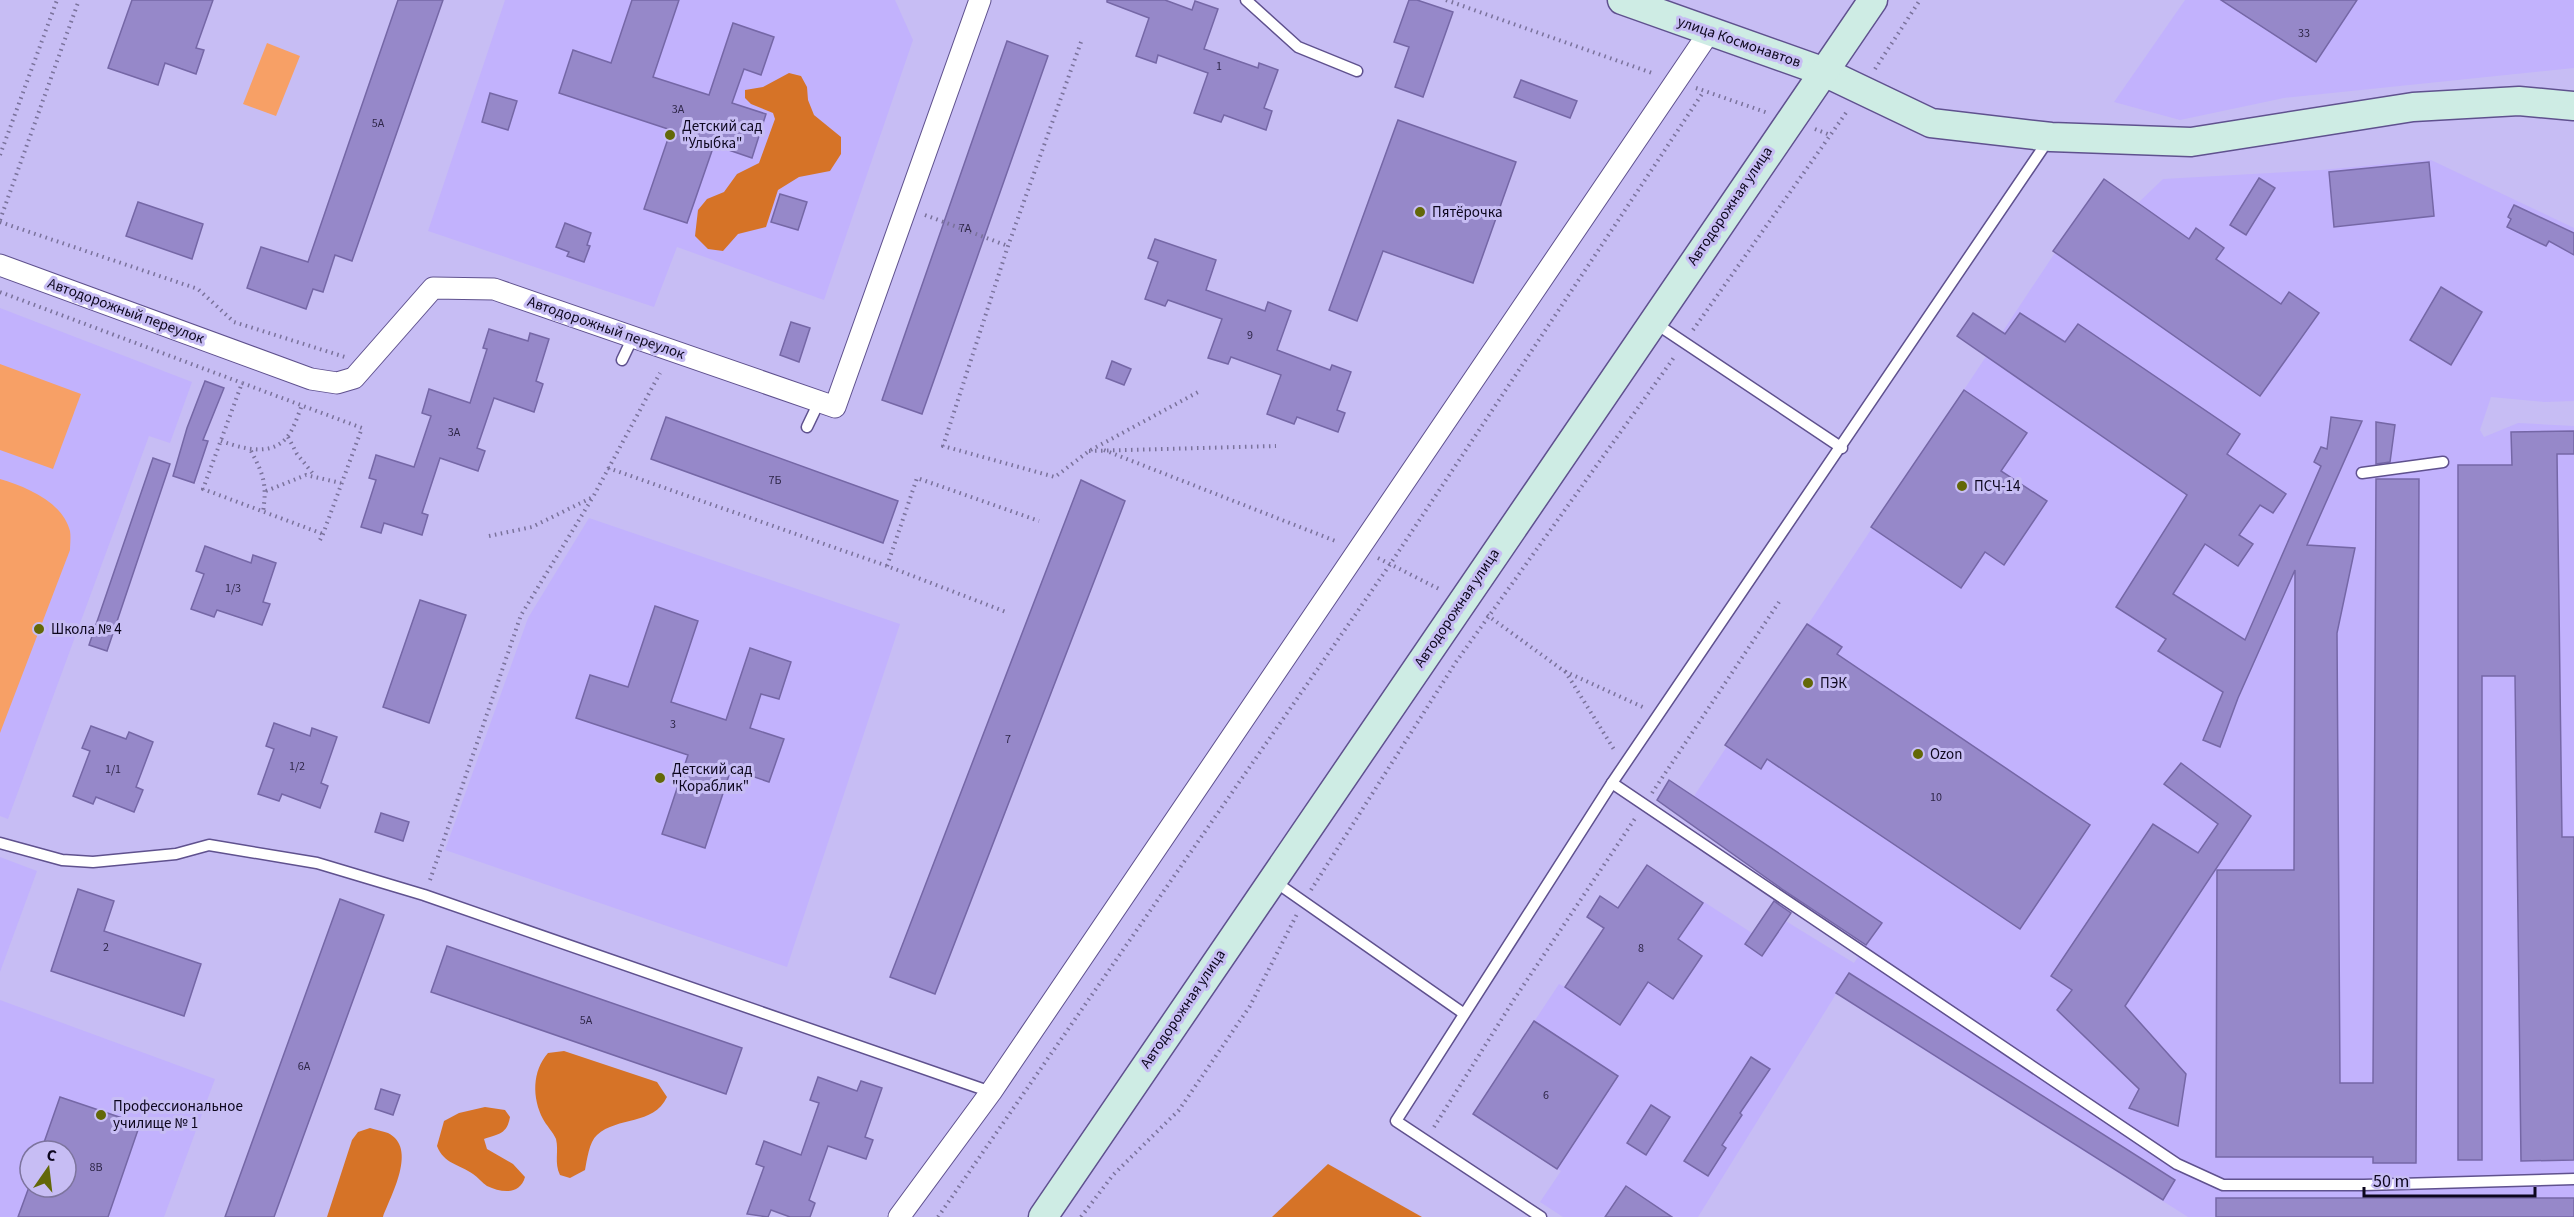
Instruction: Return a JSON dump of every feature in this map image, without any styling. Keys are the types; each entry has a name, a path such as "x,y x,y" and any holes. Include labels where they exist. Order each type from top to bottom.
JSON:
{"main road":[{"name":"улица Космонавтов","path":"1622,0 1822,71 1931,123 2051,137 2191,142 2413,108 2519,101 2574,106"},
{"name":"Автодорожная улица","path":"1043,1217 1822,71 1873,0"}],"street":[{"path":"819,402 835,407 980,0"},
{"path":"899,1217 991,1092 1710,32"},
{"name":"Автодорожный переулок","path":"0,265 311,380 337,383 354,378 433,288 494,289 819,402"}],"lane":[{"path":"1246,0 1298,47 1357,71"},
{"path":"1541,1217 1396,1121 1612,783 1842,448 2051,137"},
{"path":"1652,321 1842,448"},
{"path":"622,360 633,337"},
{"path":"807,427 819,402"},
{"path":"2362,473 2443,462"},
{"path":"1612,783 2177,1164 2223,1185 2364,1185 2574,1179"},
{"path":"0,843 62,860 93,862 176,854 209,845 317,863 424,895 991,1092"},
{"path":"1272,879 1463,1013"}],"path":[{"path":"0,155 57,0"},
{"path":"79,0 0,221 198,289 234,322 348,357"},
{"path":"1446,0 1830,135"},
{"path":"1081,1217 1113,1174 1179,1110 1250,1006 1304,902 1456,662 1863,90 1891,41 1920,0"},
{"path":"1081,42 1008,246 943,446 1055,477 1089,451 1200,391"},
{"path":"938,1217 1391,563 1704,91"},
{"path":"905,207 1008,246"},
{"path":"0,292 362,428 320,540"},
{"path":"424,895 521,615 593,497 660,374"},
{"path":"242,383 203,489 322,534"},
{"path":"221,441 251,451 272,448 288,437 302,405"},
{"path":"288,437 305,466 316,477"},
{"path":"1089,451 1276,446"},
{"path":"1104,450 1391,563 1488,616 1564,671 1660,715"},
{"path":"251,451 263,472 266,491 263,512"},
{"path":"608,468 887,566 1006,612"},
{"path":"266,491 306,475 342,483"},
{"path":"887,566 917,478 1039,521"},
{"path":"489,536 532,526 593,497"},
{"path":"1425,1140 1513,1001 1779,602"},
{"path":"1564,671 1624,765"}],"shaded area":[{"name":"Детский сад \"Улыбка\"","path":"505,0 895,0 913,40 824,300 677,247 654,307 428,231"},
{"path":"2185,0 2574,0 2574,68 2284,98 2180,120 2114,102"},
{"path":"267,43 300,56 276,116 243,104"},
{"path":"789,73 801,76 807,87 808,100 814,115 841,137 841,154 830,171 799,177 778,190 766,227 738,234 723,251 708,249 695,236 698,210 707,199 724,192 737,174 759,163 775,119 773,113 751,104 745,98 745,90 763,87"},
{"path":"2431,160 2574,228 2574,401 2544,402 2491,397 2480,430 2484,437 2518,423 2574,426 2574,1217 2188,1217 1836,994 1698,1217 1563,1217 1540,1202 1561,1171 1473,1114 1559,984 1565,987 1604,929 1587,917 1600,896 1618,908 1647,865 1752,933 1768,910 1854,963 1866,945 1657,800 1669,780 1694,796 2104,179 2138,203 2163,179 2321,170"},
{"name":"Школа № 4","path":"0,308 192,382 170,443 149,436 8,819 0,816"},
{"path":"0,364 81,394 53,469 0,450"},
{"path":"0,479 31,491 51,503 59,511 70,531 70,550 0,733"},
{"name":"Детский сад \"Кораблик\"","path":"589,518 900,624 787,967 445,850 528,618"},
{"path":"0,857 37,871 0,972"},
{"name":"Профессиональное училище № 1","path":"0,1000 215,1079 164,1217 0,1217"},
{"path":"564,1051 657,1082 667,1097 661,1106 644,1117 615,1125 597,1135 590,1147 585,1170 570,1178 560,1175 557,1166 556,1139 539,1111 535,1085 539,1068 548,1053"},
{"path":"485,1107 505,1110 510,1117 504,1130 484,1139 487,1149 513,1164 525,1177 523,1183 515,1190 504,1191 487,1186 473,1174 444,1157 437,1146 444,1121 459,1113"},
{"path":"370,1128 388,1133 397,1140 401,1149 400,1172 383,1217 327,1217 352,1140 358,1132"},
{"path":"1328,1164 1422,1217 1272,1217"}],"building":[{"path":"132,0 213,0 196,48 204,50 196,74 165,63 158,85 108,68"},
{"path":"398,0 443,0 352,261 335,255 323,292 313,289 306,309 247,288 261,247 308,262"},
{"path":"632,0 679,0 653,77 709,95 733,23 774,37 761,75 744,69 732,103 766,114 752,158 714,145 687,223 644,209 671,130 559,93 573,50 611,63"},
{"path":"1107,0 1165,0 1192,10 1195,1 1218,9 1204,49 1258,68 1259,63 1278,70 1264,108 1272,111 1266,130 1224,115 1221,122 1194,113 1208,73 1158,55 1156,63 1136,56 1149,18 1107,2"},
{"path":"1409,0 1417,0 1453,12 1423,97 1395,87 1409,47 1394,42"},
{"path":"2221,0 2357,0 2316,62"},
{"path":"1007,41 1048,56 922,414 882,400"},
{"path":"1521,80 1577,101 1570,118 1514,97"},
{"path":"490,93 517,101 508,130 482,122"},
{"path":"1398,120 1516,162 1473,283 1383,251 1357,321 1329,310"},
{"path":"2429,162 2434,216 2334,227 2329,172"},
{"path":"2259,178 2275,188 2246,235 2230,225"},
{"path":"2104,179 2189,239 2196,228 2224,248 2216,259 2281,304 2289,292 2319,313 2260,396 2053,251"},
{"path":"780,194 807,202 798,230 771,222"},
{"path":"138,202 203,224 192,259 126,236"},
{"path":"2514,205 2574,233 2574,255 2549,241 2546,246 2507,227 2511,219 2508,217"},
{"path":"565,223 591,233 587,245 590,246 584,262 567,256 569,252 556,247"},
{"path":"1155,239 1216,260 1206,290 1265,311 1268,302 1291,311 1277,350 1330,370 1332,365 1351,372 1337,410 1345,413 1338,432 1297,417 1294,424 1267,414 1281,375 1231,357 1228,364 1208,358 1222,319 1168,300 1165,306 1145,299 1158,262 1148,258"},
{"path":"2441,287 2482,312 2451,365 2410,340"},
{"path":"1973,313 2005,334 2020,313 2065,342 2078,324 2240,434 2227,454 2286,494 2273,513 2260,505 2239,535 2253,544 2238,566 2205,544 2173,594 2245,640 2321,466 2314,462 2321,447 2327,449 2331,417 2362,421 2307,545 2355,548 2337,633 2340,1083 2373,1083 2376,479 2419,479 2416,1163 2373,1163 2373,1157 2216,1157 2217,870 2294,870 2295,570 2238,698 2220,747 2203,740 2223,692 2158,651 2166,639 2116,607 2187,495 1957,336"},
{"path":"791,322 810,328 799,362 780,355"},
{"path":"489,329 528,341 530,333 549,339 536,381 543,384 534,412 494,398 477,448 485,451 478,471 440,458 422,513 428,515 422,535 384,523 381,533 361,527 376,480 369,478 376,455 414,467 431,416 422,413 429,389 470,403 487,349 483,348"},
{"path":"1112,361 1131,369 1124,385 1106,378"},
{"path":"205,381 224,388 203,440 208,441 194,483 173,476 187,428"},
{"name":"ПСЧ-14","path":"1964,390 2027,433 2001,471 2047,501 2004,565 1985,552 1961,588 1871,527"},
{"path":"666,417 898,501 883,543 651,459"},
{"path":"2376,422 2395,425 2390,462 2376,464"},
{"path":"2574,431 2574,454 2557,454 2562,837 2574,837 2574,1160 2521,1161 2515,676 2482,676 2482,1160 2458,1160 2458,465 2512,465 2511,432"},
{"path":"153,458 170,464 107,651 89,645"},
{"path":"1081,480 1125,501 935,994 890,977"},
{"path":"205,546 251,563 253,555 276,563 263,602 270,604 262,625 217,610 214,617 191,609 204,574 196,571"},
{"path":"420,600 466,615 429,723 383,707"},
{"path":"655,606 698,621 671,702 726,720 750,648 791,662 779,699 761,694 750,728 784,739 769,782 731,769 705,848 662,834 688,755 576,718 590,675 628,687"},
{"path":"1807,624 1842,647 1837,654 2090,825 2020,929 1767,759 1761,769 1725,745"},
{"path":"274,723 310,736 312,728 337,737 321,783 328,786 320,808 282,794 279,801 258,794 274,749 266,746"},
{"path":"91,726 126,739 129,732 153,742 136,787 143,790 134,812 96,797 93,804 73,796 90,751 82,748"},
{"path":"2181,763 2251,816 2125,1006 2186,1074 2178,1126 2129,1108 2139,1089 2057,1010 2072,990 2051,976 2153,824 2198,853 2218,824 2164,784"},
{"path":"1669,780 1882,923 1866,945 1782,889 1657,800"},
{"path":"381,813 409,822 403,841 375,832"},
{"path":"1647,865 1703,903 1678,939 1702,956 1673,999 1648,982 1620,1025 1565,987 1604,928 1587,917 1600,896 1618,908"},
{"path":"78,889 114,901 104,931 201,964 184,1016 51,971"},
{"path":"340,899 384,915 274,1217 225,1217"},
{"path":"1774,901 1791,913 1762,956 1745,944"},
{"path":"447,946 742,1048 726,1094 431,992"},
{"path":"1849,973 2175,1180 2163,1200 1836,993"},
{"path":"1534,1021 1618,1076 1557,1169 1473,1114"},
{"path":"1751,1057 1770,1069 1740,1113 1742,1115 1722,1145 1726,1148 1708,1176 1684,1161"},
{"path":"818,1077 857,1091 861,1081 882,1088 865,1137 873,1140 866,1159 828,1146 809,1200 815,1203 810,1217 790,1217 771,1210 768,1217 747,1214 764,1167 756,1164 764,1141 801,1155 819,1103 810,1100"},
{"path":"381,1089 400,1095 393,1115 375,1109"},
{"path":"60,1097 140,1124 108,1217 18,1217 25,1199 78,1199 78,1139 45,1139"},
{"path":"1651,1105 1670,1117 1646,1155 1627,1143"},
{"path":"1626,1186 1672,1217 1605,1217"},
{"path":"2216,1198 2574,1198 2574,1217 2216,1217"}],"place":[{"name":"Детский сад \"Улыбка\"","path":"670,135"},
{"name":"Пятёрочка","path":"1420,212"},
{"name":"ПСЧ-14","path":"1962,486"},
{"name":"Школа № 4","path":"39,629"},
{"name":"ПЭК","path":"1808,683"},
{"name":"Ozon","path":"1918,754"},
{"name":"Детский сад \"Кораблик\"","path":"660,778"},
{"name":"Профессиональное училище № 1","path":"101,1115"}]}
